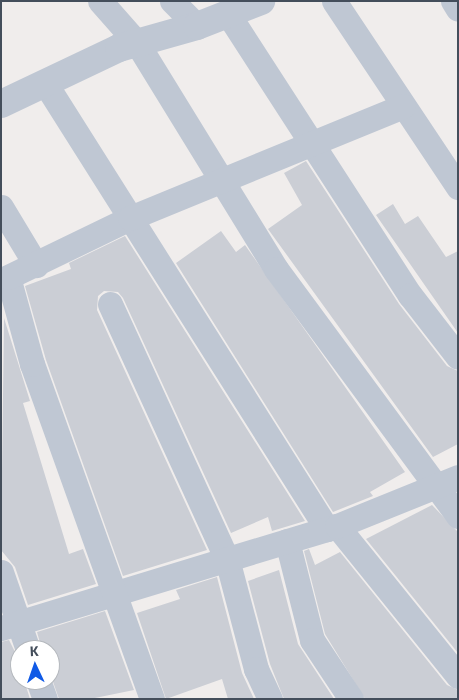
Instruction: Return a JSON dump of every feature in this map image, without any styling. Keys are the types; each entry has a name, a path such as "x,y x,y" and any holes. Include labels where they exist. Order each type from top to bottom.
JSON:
{"street":[{"path":"100,1 137,43 276,269 446,480 458,516"},
{"path":"172,1 197,26"},
{"path":"2,103 137,43 197,26 261,1"},
{"path":"334,1 458,187"},
{"path":"453,1 458,9"},
{"path":"228,14 410,295 458,357"},
{"path":"45,83 130,218 332,527 458,676"},
{"path":"152,699 32,364 8,277 130,218 403,106"},
{"path":"1,207 36,265"},
{"path":"110,304 227,559 256,669 270,699"},
{"path":"10,626 115,597 227,559 332,527 446,480"},
{"path":"287,541 312,640 351,699"},
{"path":"1,572 10,626 20,640"}],"building":[{"path":"306,161 399,304 447,366 458,371 458,444 433,457 268,229 302,205 284,173"},
{"path":"393,204 405,224 418,216 446,257 458,251 458,333 376,215"},
{"path":"221,231 236,252 245,245 405,472 370,492 373,496 333,512 176,263"},
{"path":"125,236 305,521 272,531 268,517 231,533 123,298 118,292 104,291 98,296 97,310 207,550 123,576 46,360 25,286 71,269 69,263"},
{"path":"4,318 30,401 23,403 69,554 83,549 96,584 28,605 15,567 1,550"},
{"path":"432,505 458,532 458,653 366,539"},
{"path":"309,549 315,565 340,552 447,685 458,690 458,699 365,699 325,634 304,551"},
{"path":"279,570 298,644 334,699 284,699 270,664 248,581"},
{"path":"217,577 242,673 254,699 228,699 222,679 166,699 137,613 180,599 176,590"},
{"path":"105,611 134,690 90,699 59,699 56,690 60,690 60,640 39,640 37,632"},
{"path":"9,640 10,642 10,690 27,690 30,699 1,699 1,642"}]}
